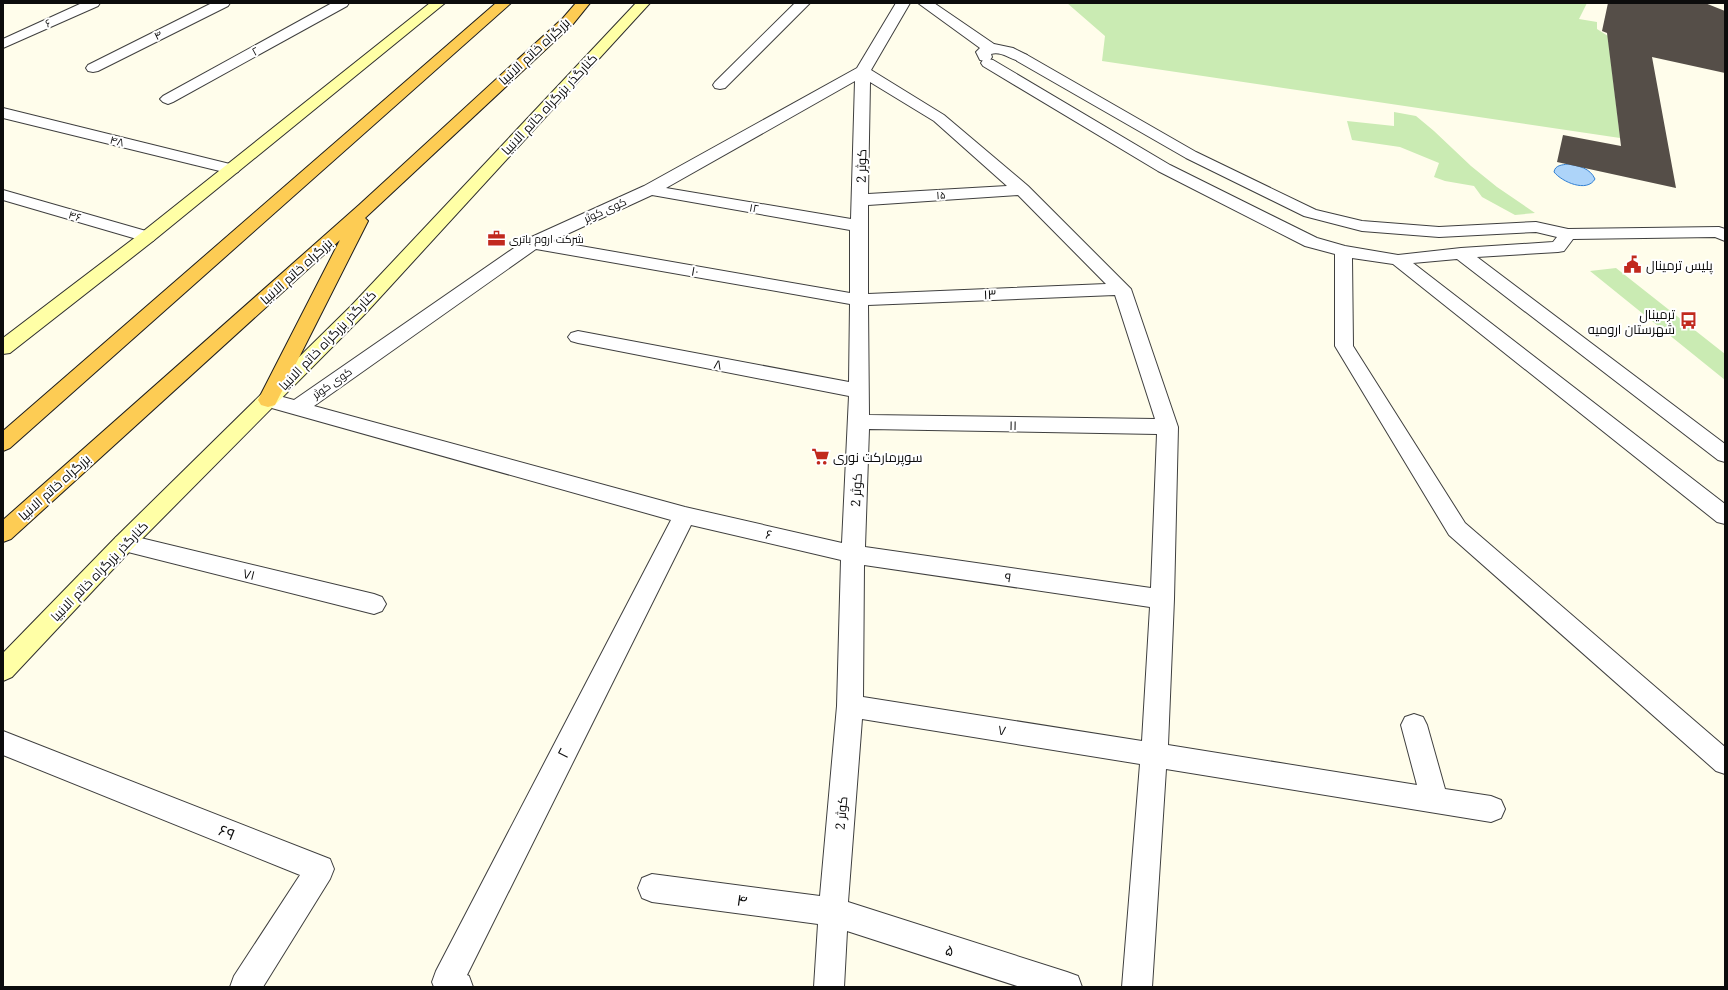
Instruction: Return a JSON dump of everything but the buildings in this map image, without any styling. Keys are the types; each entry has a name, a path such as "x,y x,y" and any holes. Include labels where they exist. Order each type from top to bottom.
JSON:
{"highway":[{"path":"3,443 504,3"},
{"name":"بزرگراه خاتم الانبیا","path":"3,533 365,209 568,20 583,3"},
{"path":"568,20 596,3"},
{"path":"268,400 365,209"}],"main road":[{"path":"3,348 147,237 438,3"},
{"name":"کنارگذر بزرگراه خاتم الانبیا","path":"4,669 124,543 358,310 643,3"}],"street":[{"name":"۶","path":"3,44 93,3"},
{"name":"۴","path":"93,68 223,3"},
{"name":"۲","path":"168,100 342,3"},
{"path":"720,85 803,3"},
{"path":"903,3 862,71 939,118 1022,190 1122,289 1168,427 1162,599 1154,754 1137,987"},
{"path":"925,3 989,56 1001,48 1022,58"},
{"name":"کوی کوثر","path":"298,407 533,242 650,190 862,71"},
{"name":"کوثر 2","path":"829,987 833,912 850,706 853,554 859,422 858,300 862,71"},
{"name":"۴۸","path":"3,113 232,169"},
{"name":"۱۲","path":"650,190 859,226"},
{"name":"۱۵","path":"860,200 1022,190"},
{"name":"۴۶","path":"3,195 147,237"},
{"name":"۱۰","path":"533,242 858,300"},
{"name":"۱۳","path":"858,300 1122,289"},
{"name":"۸","path":"578,337 858,391"},
{"name":"۶","path":"268,400 298,407 685,515 853,554"},
{"name":"۱۱","path":"859,422 1168,427"},
{"name":"۲","path":"458,987 447,982 685,515"},
{"name":"۷۱","path":"124,543 374,604"},
{"name":"۹","path":"853,554 1162,599"},
{"name":"۷","path":"850,706 1491,809"},
{"path":"1414,725 1434,800"},
{"name":"۶۹","path":"3,743 320,869 245,987"},
{"name":"۴","path":"652,888 833,912"},
{"name":"۵","path":"833,912 1067,987"}],"lane":[{"path":"989,56 1164,168 1311,242 1343,251 1398,260 1461,253 1558,247 1568,234"},
{"path":"1022,58 1191,156 1310,214 1362,226 1439,232 1536,227 1568,234 1719,232 1725,236"},
{"path":"1343,251 1344,346 1457,529 1725,763"},
{"path":"1461,253 1725,455"},
{"path":"1398,260 1725,516"}],"green space":[{"path":"1067,3 1587,3 1579,19 1597,22 1597,29 1608,36 1620,138 1102,61 1105,36"},
{"path":"1394,112 1416,116 1471,166 1497,187 1535,213 1515,215 1482,197 1474,186 1445,181 1434,177 1439,163 1400,147 1352,140 1347,121 1394,126"},
{"path":"1616,268 1725,354 1725,380 1590,271"}],"water":[{"path":"1568,164 1587,170 1595,179 1591,183 1581,186 1568,182 1554,172 1557,167"}],"place":[{"name":"شرکت اروم باتری","path":"496,239"},
{"name":"پلیس ترمینال","path":"1633,265"},
{"name":"ترمینال شهرستان ارومیه","path":"1688,321"},
{"name":"سوپرمارکت نوری","path":"820,457"}]}
